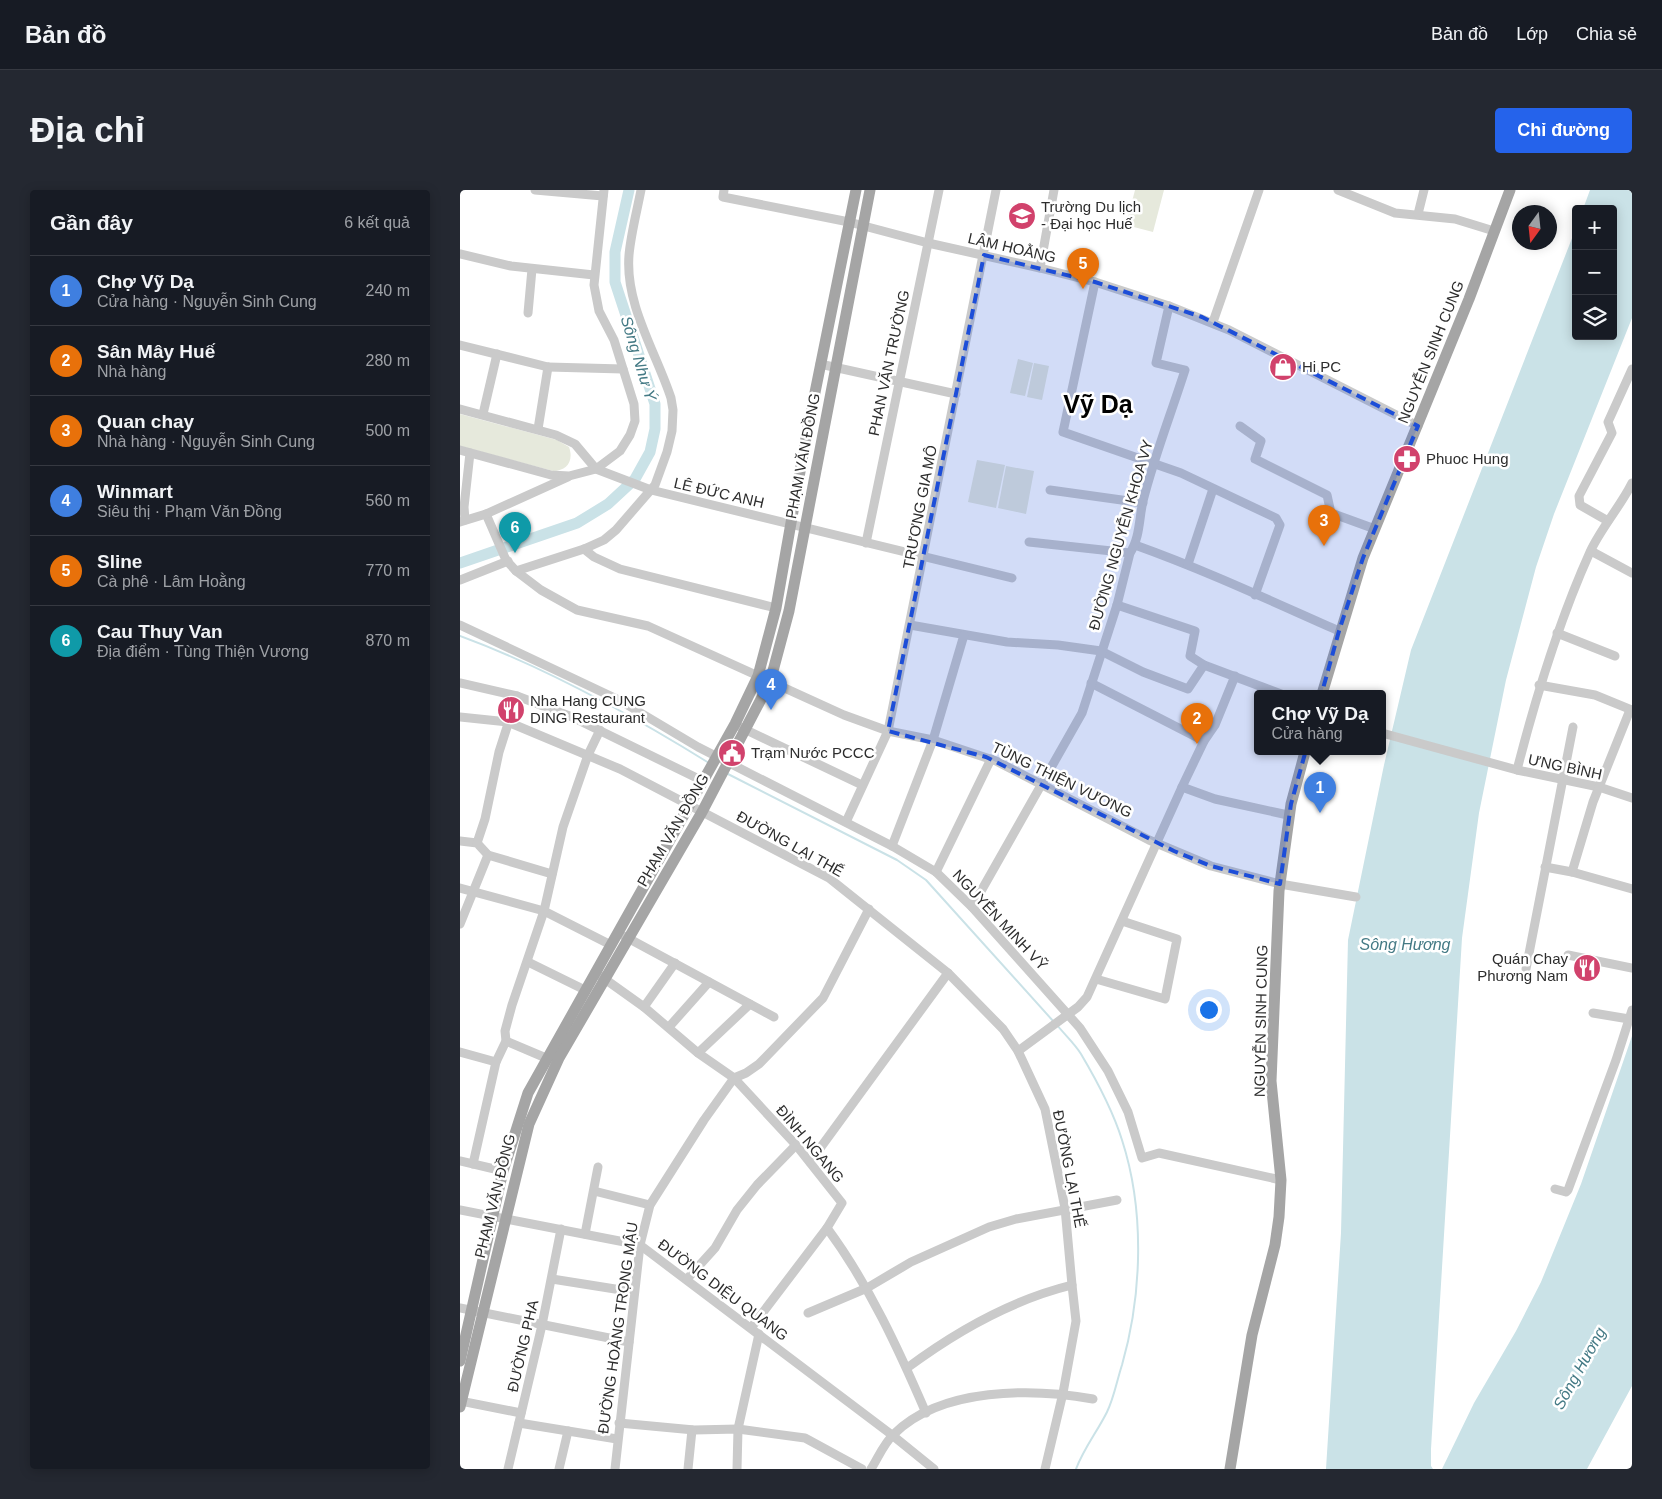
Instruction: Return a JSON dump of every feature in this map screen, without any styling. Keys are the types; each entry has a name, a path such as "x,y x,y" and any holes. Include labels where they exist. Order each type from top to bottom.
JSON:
{"main road":[{"name":"PHẠM VĂN ĐỒNG","path":"500,1216 503,1171 528,1093 594,972 690,806 735,724 758,676 776,608 820,364 856,190"},
{"name":"PHẠM VĂN ĐỒNG","path":"461,1356 471,1310 529,1124 559,1058 702,812 770,682 789,611 870,190"},
{"name":"NGUYỄN SINH CUNG","path":"1323,690 1339,631 1375,529 1418,426 1510,190"},
{"name":"NGUYỄN SINH CUNG","path":"1230,1469 1252,1335 1275,1245 1280,1217 1281,1180 1271,1082 1280,884 1288,815 1304,755"},
{"name":"PHẠM VĂN ĐỒNG","path":"460,1403 471,1310"}],"street":[{"path":"470,453 463,521 486,514 568,476 596,469 620,451 630,435 635,421 634,404 614,340 599,311 594,285 604,193 535,190"},
{"path":"516,571 584,549 604,540 616,530 647,489 667,452 673,410 668,389 637,310 630,282 629,255 641,190"},
{"name":"PHAN VĂN TRƯỜNG","path":"866,542 939,190"},
{"name":"TRƯƠNG GIA MÔ","path":"846,822 888,731 996,190"},
{"path":"1040,268 1054,190"},
{"path":"1213,322 1259,190"},
{"path":"1338,190 1395,213 1454,219 1494,231"},
{"path":"1418,214 1424,190"},
{"name":"LÂM HOẰNG","path":"724,194 1040,268 1095,282 1169,306 1213,322 1418,426"},
{"path":"460,254 532,269 594,275"},
{"path":"528,313 532,269"},
{"path":"1095,282 1062,430 1068,435 1154,463 1279,521 1280,525 1255,595"},
{"name":"ĐƯỜNG NGUYỄN KHOA VY","path":"972,907 1040,784 1082,713 1116,605 1154,463 1185,370 1156,363 1169,306"},
{"path":"460,345 548,367 623,369"},
{"path":"483,414 497,354"},
{"path":"820,364 956,394"},
{"path":"538,429 548,367"},
{"path":"1608,521 1580,505 1579,496 1612,433 1608,422 1629,384 1632,369"},
{"name":"LÊ ĐỨC ANH","path":"460,409 538,429 575,444 596,469 647,489 1012,578"},
{"path":"1240,426 1261,441 1255,459 1326,495 1331,513 1375,529"},
{"path":"460,450 551,474 568,476"},
{"path":"1516,770 1539,685 1557,633 1590,552 1631,487"},
{"path":"1188,564 1213,489"},
{"path":"1050,490 1143,503"},
{"name":"TÙNG THIỆN VƯƠNG","path":"486,514 507,560 516,571 541,590 577,610 648,626 813,702 888,731 933,740 992,759 1158,843 1211,866 1280,884 1356,897"},
{"path":"1029,542 1132,549 1188,564 1339,631"},
{"path":"584,549 594,557 620,569 776,608"},
{"path":"1590,552 1632,573"},
{"path":"460,580 507,560"},
{"path":"1116,605 1195,631 1190,656 1204,665 1271,690"},
{"name":"NGUYỄN MINH VỸ","path":"460,625 620,700 725,768 846,822 936,872 972,907 1064,1018 1080,1028 1108,1071 1128,1112 1142,1158 1159,1153 1281,1180"},
{"path":"910,625 1007,642 1058,645 1101,651 1143,672 1188,688 1204,665"},
{"path":"1557,633 1615,656"},
{"path":"892,846 933,740 964,635"},
{"path":"1018,1051 1064,1018 1087,997 1182,787 1204,741 1215,725 1236,676"},
{"path":"460,683 517,696 600,730 703,781"},
{"path":"1091,683 1204,741"},
{"path":"1539,685 1595,695 1631,710 1599,788 1572,872"},
{"path":"477,843 485,819 499,752 517,696"},
{"name":"ĐƯỜNG LẠI THẾ","path":"460,717 508,722 588,755 620,769 828,878 948,973 1003,1029 1018,1051 1045,1109 1065,1208 1076,1321 1063,1393 1045,1469"},
{"path":"735,724 862,785"},
{"path":"1526,969 1573,727"},
{"path":"473,1164 496,1062 506,1041 505,1031 512,1005 544,911 563,827 588,755 600,730"},
{"name":"ƯNG BÌNH","path":"1386,734 1516,770 1599,788 1632,798"},
{"path":"936,872 992,759"},
{"path":"1182,787 1215,799 1288,815"},
{"path":"460,841 477,843 488,855 552,874"},
{"path":"460,924 488,855"},
{"path":"1545,867 1572,872 1632,889"},
{"path":"460,888 544,911 611,945"},
{"name":"ĐƯỜNG HOÀNG TRỌNG MẬU","path":"615,1469 640,1245 650,1205 704,1120 734,1078 746,1073 759,1064 823,998 869,909"},
{"path":"1096,979 1165,999 1177,939 1122,921"},
{"path":"618,933 774,1017"},
{"path":"1568,955 1632,968"},
{"path":"528,962 585,990"},
{"path":"644,1008 675,963"},
{"name":"ĐÌNH NGANG","path":"594,972 669,1027 698,1053 734,1078 796,1145 842,1203 828,1228"},
{"path":"810,1162 948,973"},
{"path":"669,1027 709,982"},
{"path":"698,1053 750,1004"},
{"path":"1555,1189 1566,1192 1568,1190 1632,1010"},
{"path":"1593,1012 1629,1019"},
{"path":"506,1041 546,1058"},
{"path":"460,1052 496,1062"},
{"path":"687,1279 715,1248 737,1210 757,1185 796,1145"},
{"path":"460,1162 503,1171"},
{"path":"585,1234 598,1167"},
{"path":"594,1192 650,1205"},
{"path":"808,1312 867,1288 911,1262 989,1227 1065,1208 1117,1200"},
{"name":"ĐƯỜNG DIỆU QUANG","path":"460,1210 500,1216 640,1245 892,1435 934,1469"},
{"path":"751,1328 828,1228 867,1288 907,1368 926,1412"},
{"name":"ĐƯỜNG PHA","path":"508,1469 542,1325 561,1229"},
{"path":"552,1279 634,1292"},
{"path":"907,1368 938,1345 996,1311 1049,1290 1072,1285"},
{"path":"471,1310 629,1342"},
{"path":"737,1469 738,1429 759,1334"},
{"path":"871,1469 892,1435 926,1412 954,1401 984,1396 1063,1393 1093,1399"},
{"path":"460,1403 522,1413"},
{"path":"519,1422 617,1439"},
{"path":"619,1423 692,1430 738,1429 806,1438 862,1469"},
{"path":"688,1469 692,1430"},
{"path":"559,1469 568,1431"}],"highlighted area":[{"path":"984,255 1095,282 1202,317 1418,426 1363,558 1339,631 1291,804 1280,884 1211,866 1174,851 986,757 888,731"}],"shaded area":[{"path":"1135,190 1164,190 1153,232 1126,225"},
{"path":"1018,359 1033,363 1025,396 1010,393"},
{"path":"1034,363 1049,366 1042,400 1027,397"},
{"path":"460,414 557,440 569,447 570,461 566,467 553,471 460,446"},
{"path":"977,460 1005,465 996,508 968,502"},
{"path":"1006,466 1034,471 1026,514 998,508"}],"water":[{"name":"Sông Hương","path":"1590,190 1632,190 1632,318 1554,514 1536,567 1506,680 1479,813 1462,938 1431,1449 1431,1466 1433,1469 1326,1469 1341,1233 1348,940 1384,765 1411,650 1572,238 1572,340 1617,340 1617,205 1584,205"},
{"name":"Sông Hương","path":"1632,1036 1632,1386 1587,1469 1442,1469 1474,1403 1516,1331 1541,1282 1581,1184"}],"waterway":[{"name":"Sông Như Ý","path":"460,563 577,523 608,504 635,479 650,452 655,429 655,404 615,282 615,252 629,190"},
{"path":"460,636 524,662 588,693 709,763"},
{"path":"726,773 897,860 926,880 1054,1022"},
{"path":"1057,1025 1081,1054 1099,1085 1114,1118 1129,1167 1135,1195 1137,1224 1137,1282 1129,1338 1114,1395 1076,1469"}],"place":[{"name":"Trường Du lịch - Đại học Huế","path":"1022,216"},
{"name":"Sline","path":"1083,289"},
{"name":"Hi PC","path":"1283,367"},
{"name":"Phuoc Hung","path":"1407,459"},
{"name":"Quan chay","path":"1324,546"},
{"name":"Cau Thuy Van","path":"515,553"},
{"name":"Nha Hang CUNG DING Restaurant","path":"511,710"},
{"name":"Winmart","path":"771,710"},
{"name":"Sân Mây Huế","path":"1197,744"},
{"name":"Trạm Nước PCCC","path":"732,753"},
{"name":"Chợ Vỹ Dạ","path":"1320,813"},
{"name":"Quán Chay Phương Nam","path":"1587,968"}],"district":[{"name":"Vỹ Dạ","path":"1098,404"}]}
